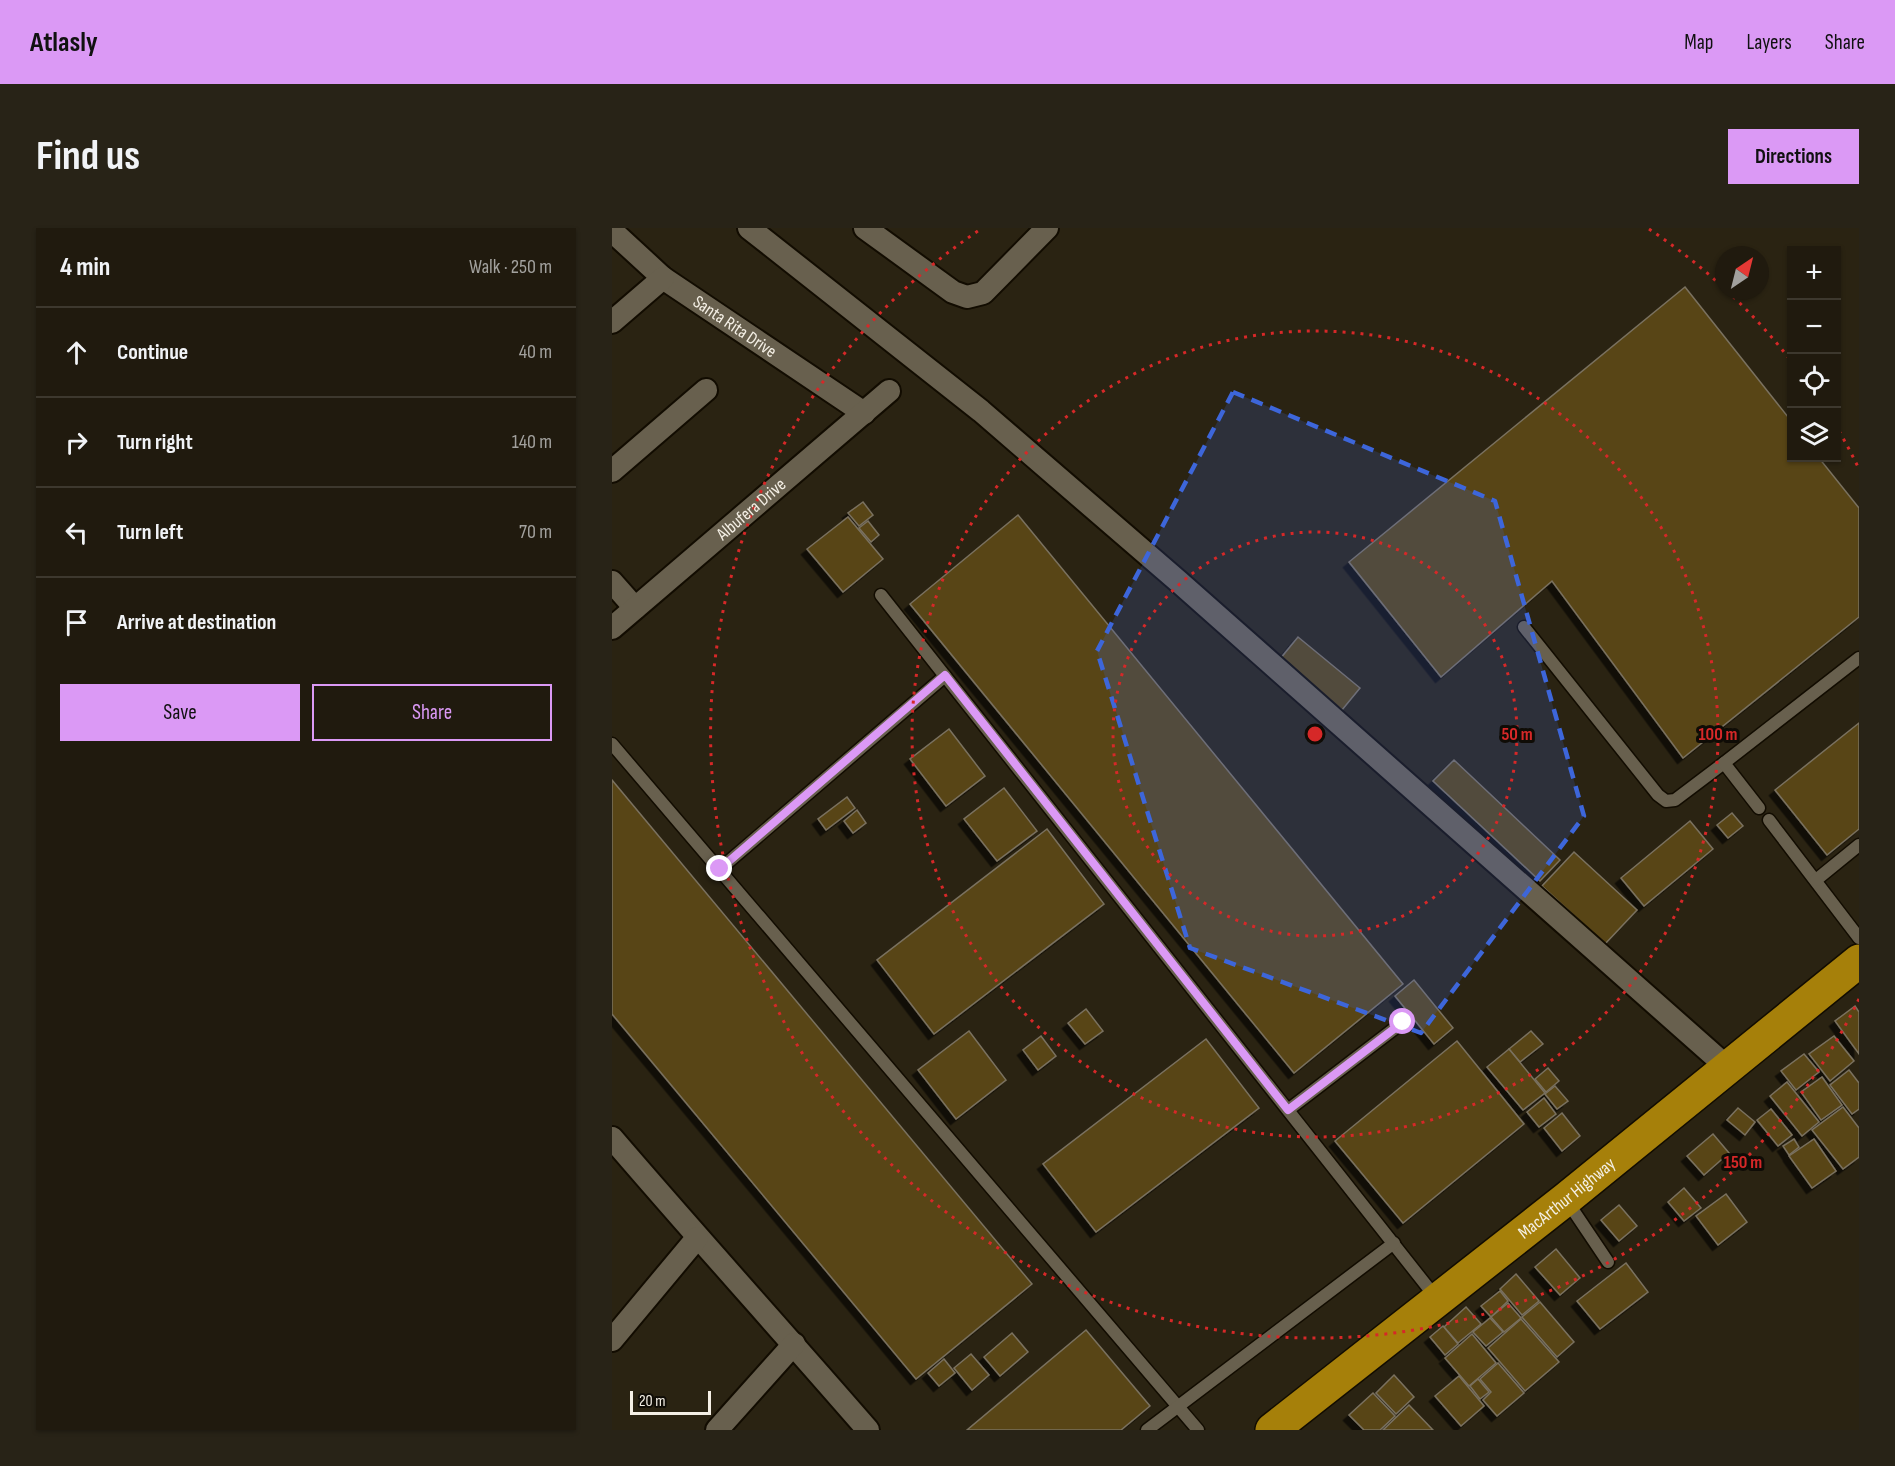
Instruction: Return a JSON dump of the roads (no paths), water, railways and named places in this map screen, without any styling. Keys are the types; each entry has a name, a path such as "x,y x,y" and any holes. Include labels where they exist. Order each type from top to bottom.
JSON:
{"highway":[{"name":"MacArthur Highway","path":"1272,1430 1566,1199 1859,961"}],"street":[{"path":"749,228 981,411 1178,581 1727,1067"},
{"path":"865,228 953,292 968,297 983,292 1046,228"},
{"name":"Santa Rita Drive","path":"612,231 663,278 864,412"},
{"path":"612,322 663,278"},
{"path":"612,471 706,390"},
{"name":"Albufera Drive","path":"612,628 889,391"},
{"path":"612,582 635,608"},
{"path":"612,1138 697,1238 794,1344 868,1430"},
{"path":"612,1340 697,1238"},
{"path":"717,1430 794,1344"}],"lane":[{"path":"881,595 1437,1300"},
{"path":"1524,627 1658,795 1666,801 1675,800 1859,658"},
{"path":"720,869 945,675"},
{"path":"612,744 1198,1430"},
{"path":"1724,763 1759,807"},
{"path":"1768,820 1859,938"},
{"path":"1816,880 1859,846"},
{"path":"1288,1110 1403,1022"},
{"path":"1566,1199 1608,1262"},
{"path":"1147,1430 1394,1243"}]}
